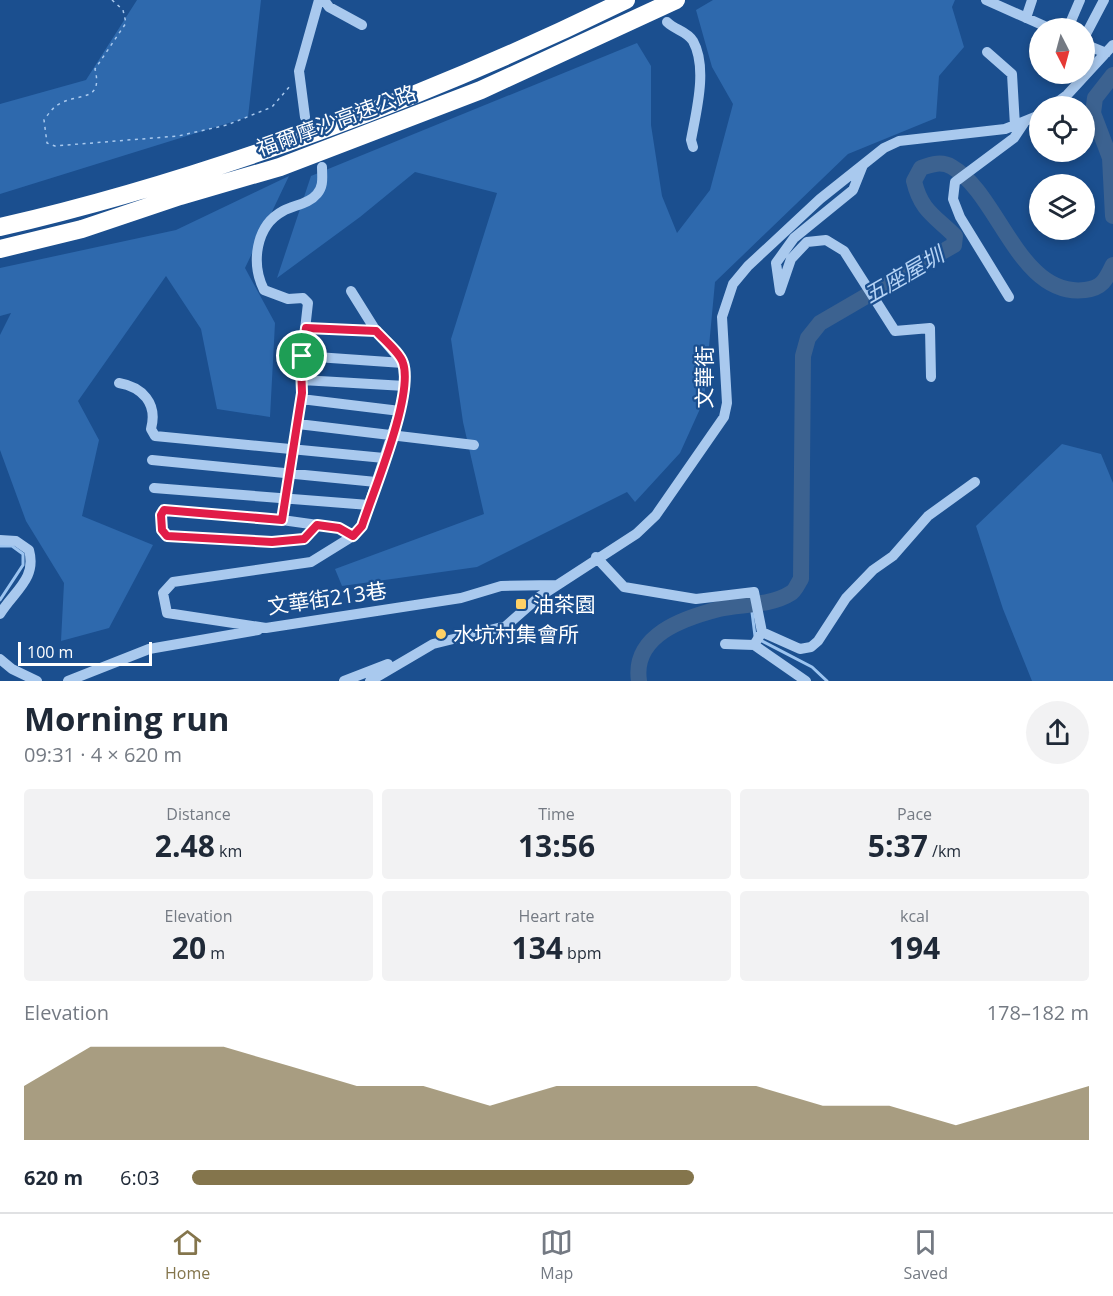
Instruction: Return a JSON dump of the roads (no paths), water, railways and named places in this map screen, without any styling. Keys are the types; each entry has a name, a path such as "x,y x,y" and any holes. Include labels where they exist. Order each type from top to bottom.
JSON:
{"highway":[{"name":"福爾摩沙高速公路","path":"0,228 73,211 270,147 472,69 626,0"},
{"name":"福爾摩沙高速公路","path":"0,249 82,229 180,196 280,167 481,90 676,0"}],"street":[{"path":"305,117 299,71 319,0"},
{"path":"324,0 329,7 362,25"},
{"path":"986,0 1029,19"},
{"path":"1026,18 1032,0"},
{"path":"1072,18 1080,0"},
{"path":"1095,18 1104,0"},
{"path":"667,22 686,33 693,42 697,55 698,91 691,140 693,147"},
{"path":"1095,46 1110,49"},
{"path":"1062,96 1110,49"},
{"path":"987,52 1012,74 1019,125 1014,138 955,182 953,199 960,217 1009,297"},
{"name":"文華街","path":"370,681 433,644 506,626 538,597 596,557 636,534 656,515 724,417 727,403 723,316 733,284 748,266 820,199 884,148 907,139 991,131 1019,125 1029,120"},
{"path":"863,165 853,190 794,238 776,262 780,291 791,259 807,242 826,240 844,252 895,331 930,328 931,377"},
{"path":"282,520 301,399 302,356 308,303 303,298 288,299 264,290 256,261 258,242 281,211 316,196 323,184 322,167"},
{"path":"351,291 376,331 403,363"},
{"path":"306,328 376,331"},
{"path":"302,356 403,363"},
{"name":"文華街213巷","path":"403,363 405,386 400,411 362,526 353,536 311,562 173,582 163,593 167,613 267,628 461,598 501,586 556,585"},
{"path":"302,380 405,386"},
{"path":"119,382 134,385 144,393 151,407 154,419 151,429 155,436 384,458"},
{"path":"301,399 400,411"},
{"path":"298,424 474,446"},
{"path":"152,460 376,482"},
{"path":"724,644 757,640 800,649 811,647 818,641 846,598 873,570 892,556 928,516 975,482"},
{"path":"154,488 369,505"},
{"path":"317,525 304,539 272,542 167,536 162,530 161,515 164,510 282,520 339,528 353,536"},
{"path":"0,540 16,541 29,549 32,560 30,574 0,614"},
{"path":"596,557 624,587 696,599 754,592 757,640 806,681"},
{"path":"68,681 149,650 267,628"},
{"path":"344,681 419,651"},
{"path":"0,659 12,669 38,681"}],"waterway":[{"name":"五座屋圳","path":"1113,75 1095,98 1093,113 1110,158 1113,216"},
{"name":"五座屋圳","path":"639,681 639,665 644,652 652,640 663,631 691,618 719,609 783,597 792,592 801,579 803,356 808,338 820,323 954,245 955,236 930,212 917,191 914,181 921,168 933,164 944,164 969,180 1026,262 1043,278 1062,288 1085,290 1096,287 1106,279 1113,265"},
{"path":"0,546 12,546 23,554 23,565 0,600"},
{"name":"五座屋圳","path":"751,604 755,636"},
{"name":"五座屋圳","path":"760,640 812,667 827,681"}],"place":[{"name":"油茶園","path":"521,604"},
{"name":"水坑村集會所","path":"441,634"}]}
